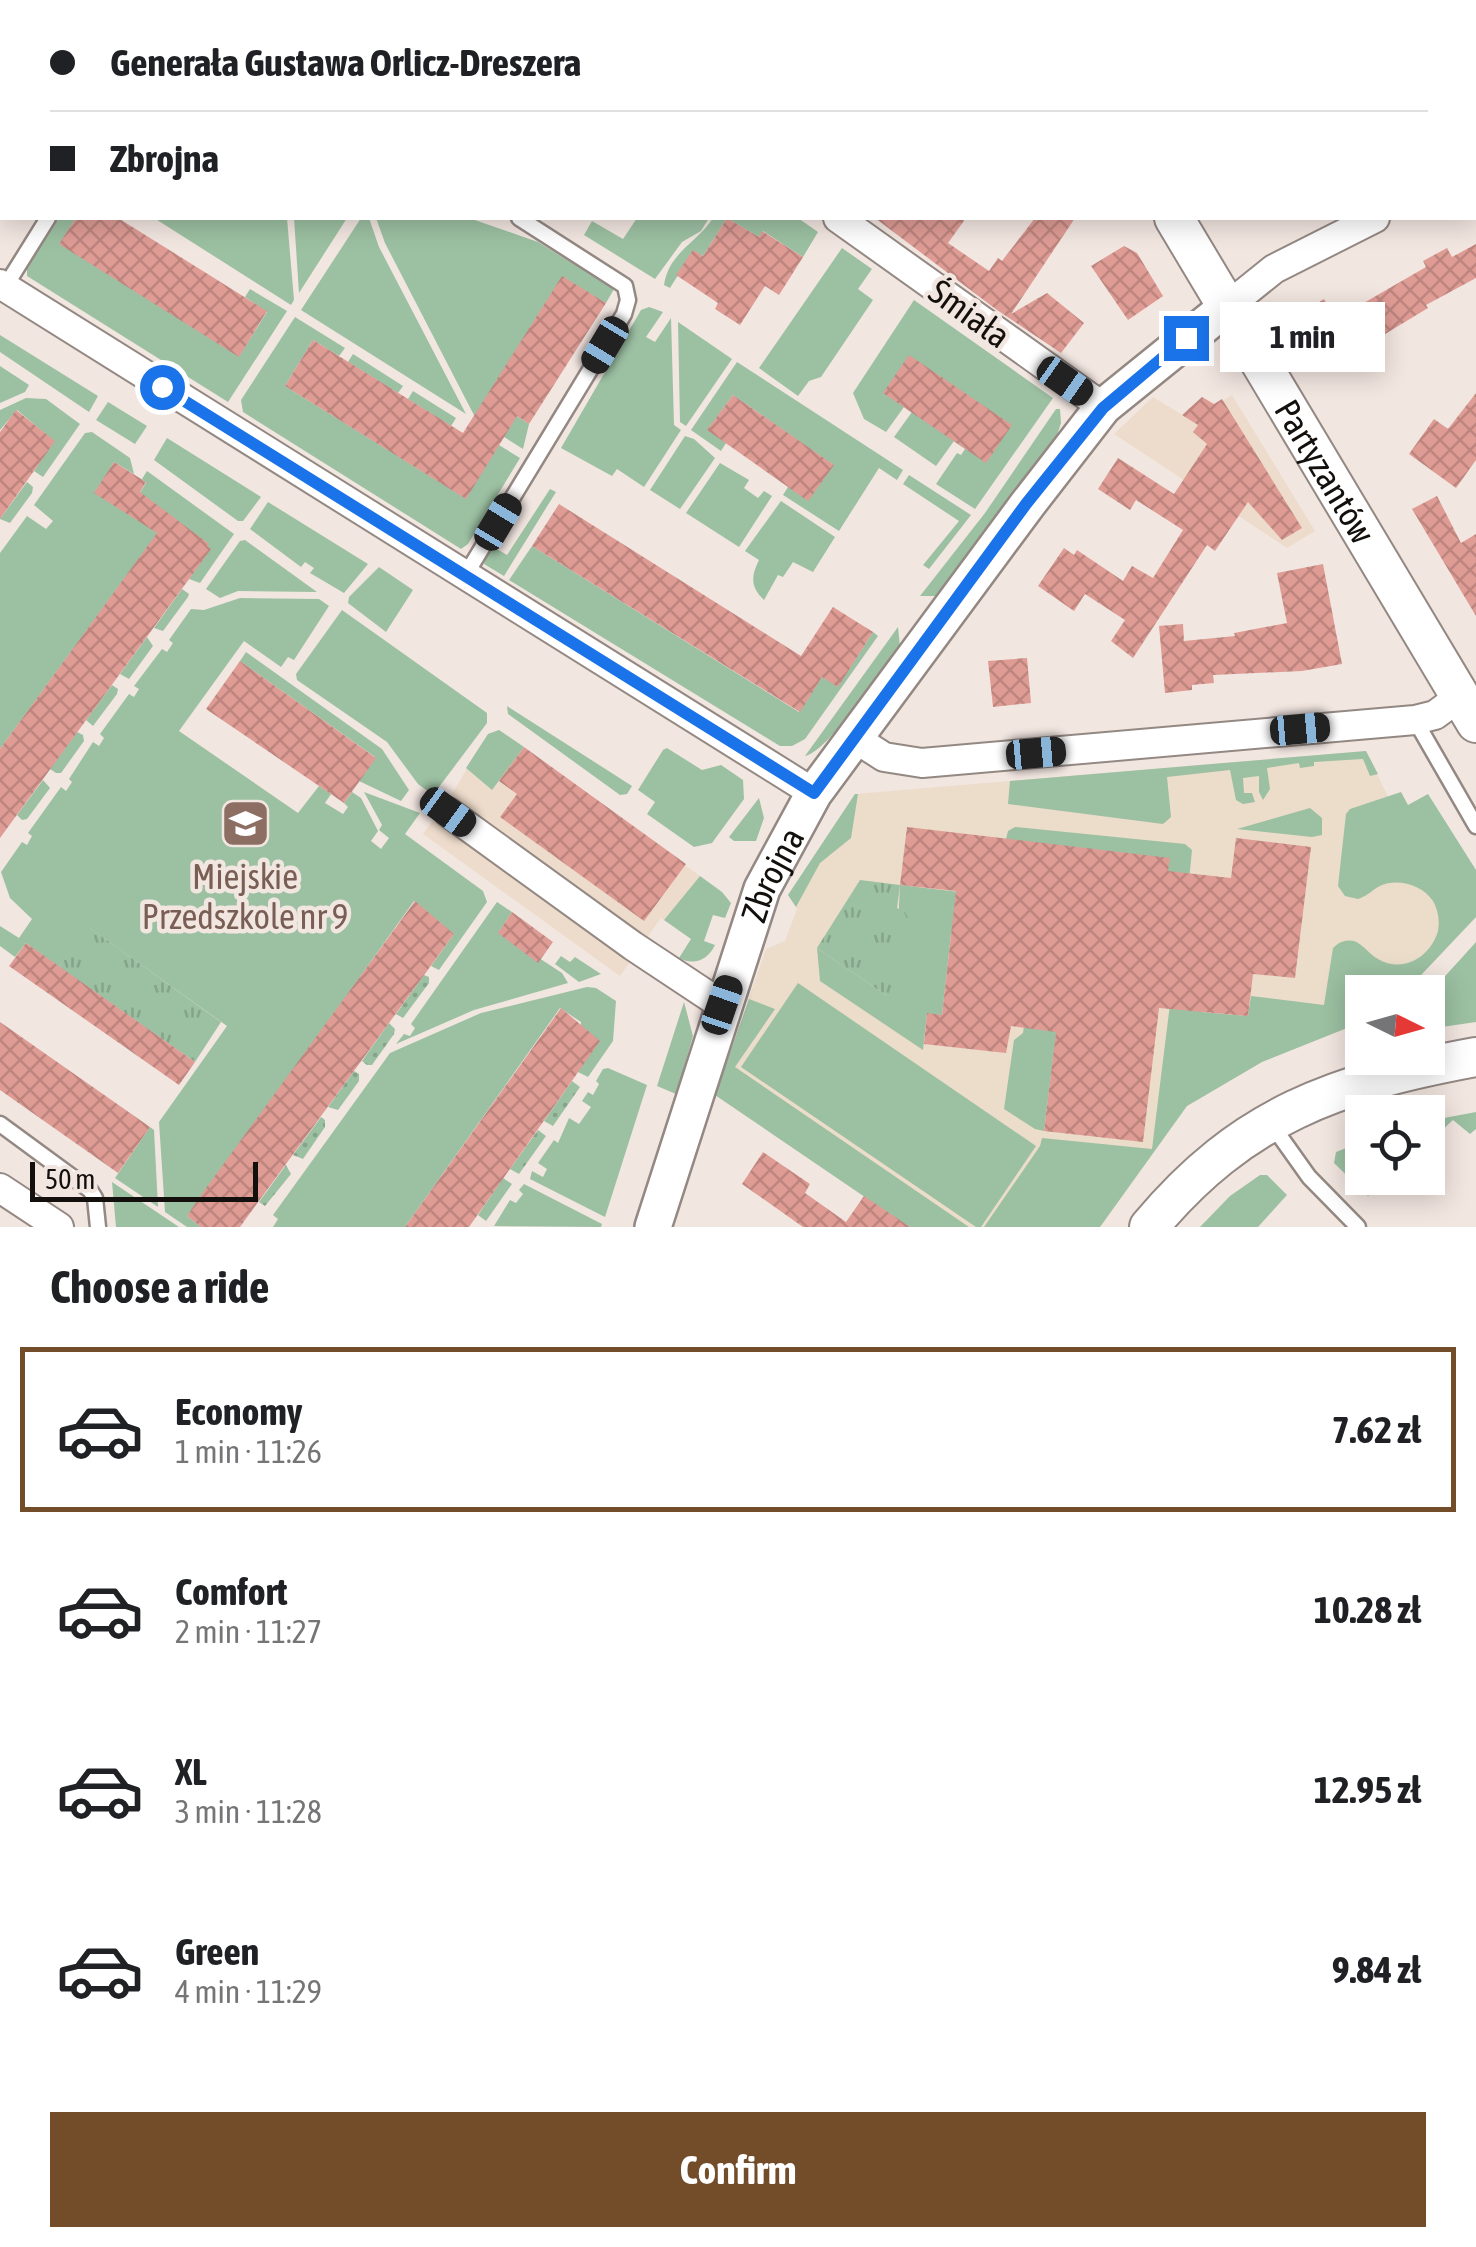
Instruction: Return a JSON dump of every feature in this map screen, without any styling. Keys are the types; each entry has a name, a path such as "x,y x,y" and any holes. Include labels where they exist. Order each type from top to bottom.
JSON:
{"main road":[{"name":"Partyzantów","path":"1175,220 1467,710"},
{"path":"1148,1227 1214,1160 1269,1120 1399,1072 1476,1057"}],"street":[{"name":"Śmiała","path":"841,220 1103,408"},
{"path":"1228,306 1274,269 1370,220"},
{"path":"2,285 814,793"},
{"name":"Zbrojna","path":"654,1227 762,890 814,793 1026,504 1103,408 1228,306"},
{"path":"856,739 884,757 922,763 1415,720 1467,710"},
{"path":"448,812 722,1005"},
{"path":"0,1188 59,1227"}],"lane":[{"path":"2,285 47,220"},
{"path":"465,576 624,314 628,300 625,286 522,220"},
{"path":"1415,720 1476,826"},
{"path":"1269,1120 1309,1177 1358,1227"},
{"path":"0,1124 90,1190 95,1198 98,1227"}],"shaded area":[{"path":"1232,395 1315,531 1287,548 1114,434 1153,397 1191,420"},
{"path":"499,730 700,876 664,920 661,918 620,976 423,834 488,734"},
{"path":"1366,751 1394,809 1476,917 1421,975 1345,975 1345,1029 1262,1062 1187,1106 1100,1227 909,1227 715,1095 766,949 785,941 797,909 788,895 855,794"}],"green space":[{"path":"58,220 75,220 60,243 239,356 267,312 245,297 250,289 287,311 228,402 27,276 27,267"},
{"path":"157,220 287,220 294,300 291,305"},
{"path":"294,220 346,220 299,293"},
{"path":"360,220 370,220 379,247 466,414 301,310"},
{"path":"377,220 475,220 538,242 614,289 606,303 562,277 487,397 529,424 523,449 476,419"},
{"path":"636,220 708,220 701,231 682,242 655,279 584,235 592,221 623,239"},
{"path":"712,220 726,220 703,256 693,251 670,288 664,285 677,256"},
{"path":"730,220 801,220 818,232 803,257 763,231 759,237"},
{"path":"842,248 872,269 858,289 873,300 821,377 809,381 798,396 759,368"},
{"path":"914,300 1053,398 975,509 936,484 957,453 961,455 965,449 904,407 886,432 864,419 853,393"},
{"path":"649,307 663,312 646,337 655,342 671,318 674,425 681,430 644,487 617,469 612,476 561,448 641,310"},
{"path":"295,317 345,348 339,356 313,340 285,386 465,498 476,431 520,458 468,544 461,549 243,412 241,400"},
{"path":"678,322 732,359 686,426 680,422"},
{"path":"0,335 98,396 89,412 0,352"},
{"path":"353,354 403,386 398,393 348,362"},
{"path":"737,362 903,470 897,480 879,468 839,531 783,495 788,487 832,464 733,395 708,429 726,443 721,451 691,430"},
{"path":"0,366 29,385 25,392 0,403"},
{"path":"413,391 456,418 451,426 408,399"},
{"path":"26,398 46,399 80,424 43,477 34,471 54,441 17,410 0,430 0,410"},
{"path":"108,402 147,426 135,444 96,420"},
{"path":"1056,409 1060,409 1061,423 1057,435 939,596 920,596 985,513"},
{"path":"912,412 954,441 936,466 894,437"},
{"path":"92,432 130,458 134,474 114,462 95,493 127,513 146,483 142,479 147,471 234,534 200,583 189,579 210,549 173,517 0,749 0,553 27,516 46,529 53,521 34,505 85,433"},
{"path":"685,436 715,458 680,509 650,490"},
{"path":"167,438 261,497 243,521 154,460"},
{"path":"720,463 749,480 744,488 758,498 764,491 772,496 739,547 686,513"},
{"path":"909,475 971,515 929,569 923,565 959,521 903,484"},
{"path":"27,482 33,487 32,493 10,523 0,519"},
{"path":"550,489 556,492 504,576 484,564 490,545 507,555"},
{"path":"781,501 835,537 813,572 793,562 783,577 778,575 764,600 753,581 759,560 745,551"},
{"path":"268,502 368,564 344,593 310,573 314,568 305,562 301,567 250,529"},
{"path":"245,540 317,592 238,591 220,598 206,589 240,541"},
{"path":"532,546 799,712 822,677 838,686 873,632 878,636 805,739 792,746 780,746 509,580"},
{"path":"379,567 413,590 386,632 348,603 349,597"},
{"path":"182,589 188,597 163,631 154,628"},
{"path":"240,598 319,599 329,606 294,660 288,657 281,667 244,641 179,731 298,813 319,786 331,794 325,803 343,814 348,807 344,803 352,792 361,798 378,831 371,841 381,849 389,838 379,830 382,825 364,792 420,813 405,834 483,891 487,902 439,970 431,966 454,934 414,901 187,1216 201,1227 187,1227 165,1212 159,1122 227,1026 88,927 59,967 26,943 15,957 0,946 0,926 19,938 32,919 10,898 1,872 22,842 27,845 32,836 28,833 61,787 66,791 72,782 69,779 93,742 99,746 104,738 100,734 129,694 134,697 139,689 134,686 162,649 167,652 173,643 169,640 191,609 204,610"},
{"path":"342,610 487,713 487,723 433,795 418,784 387,742 297,680 296,674"},
{"path":"898,627 900,647 869,690 827,741 805,756"},
{"path":"147,637 153,646 129,679 120,674"},
{"path":"246,652 382,749 409,790 401,801 359,781 375,757 240,661"},
{"path":"112,685 118,689 117,694 93,726 86,720"},
{"path":"507,706 632,786 627,794 620,795 508,714"},
{"path":"499,730 524,747 492,790 466,768 488,734"},
{"path":"77,732 84,741 61,773 56,773 50,769"},
{"path":"667,748 702,770 721,765 743,780 744,799 712,843 694,847 647,814 655,802 638,790"},
{"path":"1366,751 1378,774 1370,776 1363,759 1314,762 1314,766 1300,768 1299,763 1267,768 1270,789 1263,800 1259,776 1243,778 1244,793 1252,793 1255,802 1243,804 1236,800 1230,770 1167,777 1171,817 1163,824 1008,804 1010,781"},
{"path":"43,780 50,788 27,819 22,820 17,815"},
{"path":"1401,792 1408,805 1428,794 1476,870 1476,917 1421,975 1345,975 1345,1029 1262,1062 1187,1106 1100,1227 984,1227 1042,1138 1152,1149 1180,924 1201,1012 1248,1016 1251,996 1324,1005 1333,948 1345,941 1357,942 1388,963 1407,963 1423,955 1438,931 1439,919 1433,901 1422,890 1392,883 1358,899 1345,896 1338,886 1346,814 1350,809"},
{"path":"855,794 851,838 820,863 796,907 788,895"},
{"path":"759,798 764,818 756,841 734,841 729,837"},
{"path":"1310,808 1322,818 1322,835 1237,829"},
{"path":"1015,827 1185,844 1192,850 1189,881 1006,839 1008,831"},
{"path":"700,876 731,903 725,918 713,915 704,941 715,945 712,950 700,960 690,961 679,958 691,939 664,920"},
{"path":"860,880 900,885 897,908 905,912 911,924 905,942 897,947 902,967 887,996 817,948"},
{"path":"900,885 968,893 951,934 942,1015 927,1014 923,1050 820,981 817,948 887,996 897,946"},
{"path":"1041,901 1072,905 1044,1131 1004,1109 1014,1040 1023,1033"},
{"path":"497,902 512,912 499,932 562,973 568,983 474,1010 396,1044 404,1034 410,1036 415,1028 411,1024"},
{"path":"87,926 221,1022 195,1062 59,967"},
{"path":"1476,942 1476,1022 1445,1027 1445,976"},
{"path":"561,956 570,962 575,957 601,974 579,982 555,964"},
{"path":"424,975 429,977 429,983 403,1018 396,1014"},
{"path":"798,983 1036,1146 981,1227 741,1067"},
{"path":"596,988 616,1001 613,1041 588,1077 578,1072 581,1022 560,1008 405,1227 273,1227 278,1219 273,1215 390,1053 481,1013"},
{"path":"749,999 775,1009 735,1067 969,1227 909,1227 715,1095"},
{"path":"684,1002 693,1036 676,1094 657,1086"},
{"path":"389,1023 394,1034 372,1065 367,1065 362,1061"},
{"path":"608,1068 647,1085 605,1217 530,1179 532,1171 543,1177 547,1169 538,1163 554,1140 558,1143 569,1118 579,1124 591,1107 582,1101 588,1092 593,1095 599,1084 596,1081"},
{"path":"354,1071 359,1074 359,1081 338,1110 328,1107"},
{"path":"572,1081 580,1087 553,1126 544,1121"},
{"path":"1476,1112 1476,1129 1470,1134 1453,1120 1445,1127 1445,1118"},
{"path":"321,1117 325,1127 303,1159 293,1155"},
{"path":"150,1127 154,1130 158,1207 115,1178"},
{"path":"538,1130 546,1136 519,1174 510,1169"},
{"path":"1345,1149 1345,1174 1334,1163 1336,1152"},
{"path":"286,1165 291,1174 265,1206 259,1202"},
{"path":"1260,1175 1267,1175 1287,1195 1258,1227 1200,1227 1230,1196"},
{"path":"503,1178 512,1184 486,1221 478,1215"},
{"path":"112,1182 179,1227 116,1227"},
{"path":"524,1184 602,1224 601,1227 494,1226 510,1200 516,1203 523,1194 519,1190"}],"building":[{"path":"75,220 121,220 267,311 239,357 59,244"},
{"path":"726,220 730,220 759,237 762,231 803,257 779,295 765,286 740,325 715,309 718,303 676,275 693,250 703,256"},
{"path":"878,220 965,220 948,243 989,271 998,258 1002,261 1033,220 1074,220 1011,314 1047,293 1084,323 1061,353"},
{"path":"1476,244 1476,278 1323,369 1293,319 1324,299 1336,319 1426,267 1423,261 1447,248 1452,257"},
{"path":"1124,246 1137,253 1163,296 1128,320 1091,266"},
{"path":"562,276 606,303 529,424 517,416 466,499 285,386 313,340 463,433"},
{"path":"909,355 1012,425 986,463 883,393"},
{"path":"1476,393 1476,460 1456,488 1409,454 1434,419 1448,429"},
{"path":"733,395 834,465 808,501 707,430"},
{"path":"1202,397 1214,404 1222,399 1302,528 1282,540 1248,502 1215,551 1207,545 1133,658 1111,641 1125,620 1085,594 1074,611 1038,586 1064,548 1074,555 1077,550 1123,581 1132,566 1153,578 1183,530 1136,500 1130,510 1098,489 1118,458 1174,494 1207,444 1193,432 1198,425 1182,415"},
{"path":"16,410 55,441 0,519 0,432"},
{"path":"114,462 146,482 140,492 211,549 0,838 0,749 157,533 94,493"},
{"path":"1437,496 1461,543 1476,534 1476,616 1412,509"},
{"path":"559,504 801,656 833,607 873,632 838,687 822,677 800,712 532,546"},
{"path":"1323,564 1342,664 1302,671 1213,675 1214,683 1165,693 1159,626 1183,624 1184,641 1235,636 1234,633 1287,623 1277,573"},
{"path":"1027,658 1031,703 993,707 988,661"},
{"path":"240,661 376,758 344,803 206,709"},
{"path":"524,747 686,864 644,921 500,817 517,794 499,781"},
{"path":"907,827 1170,858 1168,871 1231,878 1236,838 1311,847 1295,978 1253,974 1248,1016 1159,1008 1143,1142 1044,1131 1056,1032 1011,1026 1006,1053 924,1044 927,1013 942,1015 956,891 900,885"},
{"path":"415,901 454,934 240,1227 201,1227 187,1216"},
{"path":"512,912 553,942 538,963 498,933"},
{"path":"26,943 195,1062 179,1085 9,966"},
{"path":"561,1008 600,1041 469,1227 405,1227"},
{"path":"0,1022 150,1127 118,1173 0,1090"},
{"path":"763,1152 810,1184 805,1193 846,1222 864,1196 910,1227 803,1227 742,1184"}],"place":[{"name":"Miejskie Przedszkole nr 9","path":"245,824"}],"route":[{"path":"162,387 814,793 1026,504 1103,408 1186,338"}]}
